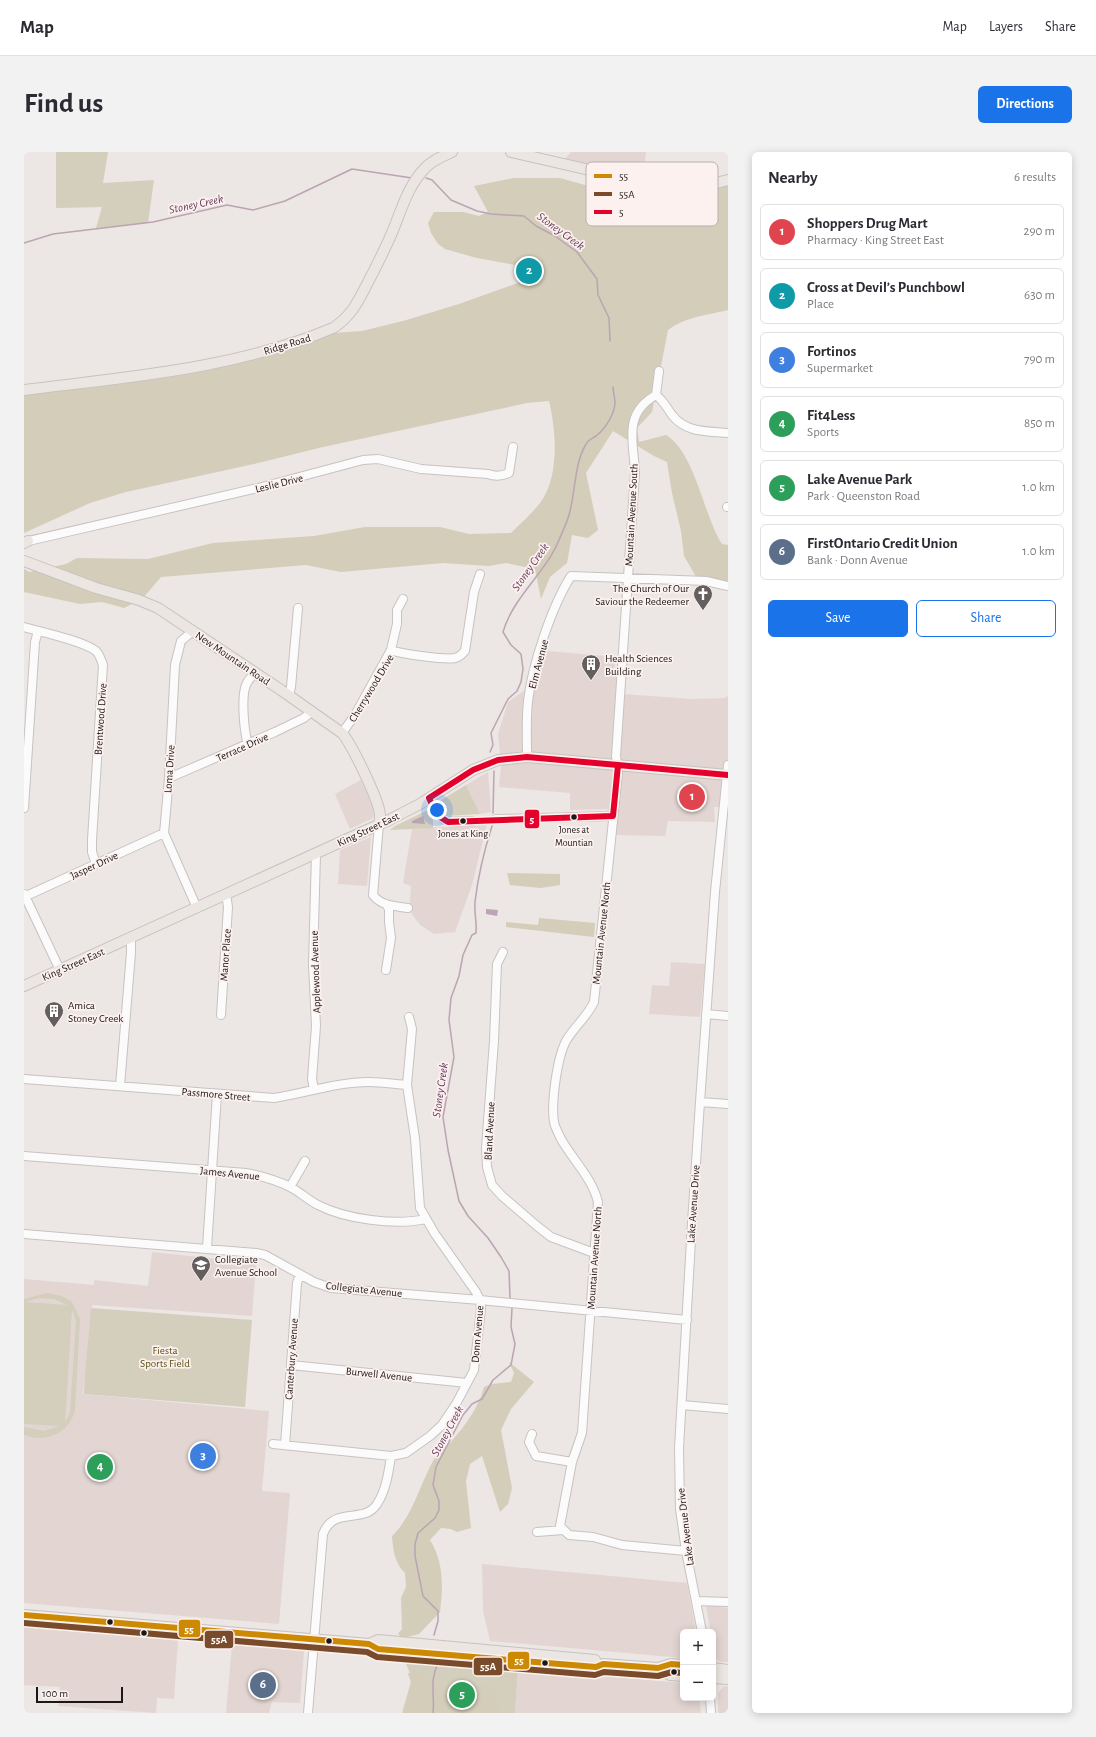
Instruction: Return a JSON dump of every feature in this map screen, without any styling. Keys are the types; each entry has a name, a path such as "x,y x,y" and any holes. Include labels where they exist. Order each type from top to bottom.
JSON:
{"main road":[{"name":"Ridge Road","path":"24,390 179,370 260,352 333,328 342,322 352,311 360,298 391,236 409,191 416,179 427,166 440,157 452,152"},
{"path":"511,152 586,169"},
{"path":"718,182 728,180"},
{"name":"New Mountain Road","path":"24,561 96,588 151,606 193,631 342,732 349,742 374,797 380,815 379,824"},
{"name":"King Street East","path":"24,986 379,824 429,798 473,770 498,760 527,757 727,775"},
{"path":"24,1615 369,1644 378,1649 596,1667 603,1664 658,1668 671,1664 680,1666"},
{"path":"658,1668 670,1675 680,1676"},
{"path":"716,1668 728,1670"},
{"path":"716,1678 728,1679"}],"street":[{"path":"659,371 656,395 661,399 679,422 689,429 728,433"},
{"name":"Mountain Avenue South","path":"618,766 616,756 635,474 632,424 635,416 648,400 656,395"},
{"name":"Leslie Drive","path":"25,542 258,488 363,460 378,459 421,469 504,476 509,473 513,447"},
{"name":"Cherrywood Drive","path":"342,732 355,715 391,650 418,656 454,659 461,656 465,651 474,592 480,574"},
{"name":"Elm Avenue","path":"527,757 528,702 532,680 548,628 571,576 628,577"},
{"path":"628,577 706,581 728,586"},
{"path":"391,650 397,624 397,610 402,599"},
{"path":"289,695 298,608"},
{"name":"Brentwood Drive","path":"24,627 72,641 94,650 100,656 103,665 92,840 92,852 96,864"},
{"path":"24,808 35,642 38,631"},
{"name":"Loma Drive","path":"193,631 180,641 174,665 169,778 164,833 197,908"},
{"path":"248,744 244,732 244,692 246,684 256,673"},
{"name":"Terrace Drive","path":"169,778 304,718 312,711"},
{"name":"Lake Avenue Drive","path":"701,1629 686,1552 680,1509 679,1485 686,1320 700,1102 715,892 728,765"},
{"name":"Mountain Avenue North","path":"563,1530 560,1526 572,1462 582,1434 598,1202 596,1190 562,1140 554,1123 557,1068 561,1051 567,1040 590,1010 594,1002 618,766"},
{"path":"429,798 437,815 443,820 448,822 472,820"},
{"path":"496,819 613,816"},
{"path":"379,824 373,895 376,899 386,904 408,908"},
{"name":"Jasper Drive","path":"24,896 164,833"},
{"name":"Applewood Avenue","path":"314,1089 312,1079 316,1005 313,964 316,854"},
{"name":"Manor Place","path":"221,1015 228,907 226,894"},
{"path":"24,896 60,970"},
{"path":"386,904 389,909 391,938 386,970"},
{"path":"120,1086 131,960 131,938"},
{"name":"Bland Avenue","path":"503,952 497,964 494,1041 486,1148 487,1167 492,1185 502,1196 536,1226 551,1237 594,1253"},
{"path":"706,1014 728,1016"},
{"name":"Donn Avenue","path":"391,1456 406,1453 442,1425 467,1383 474,1370 476,1359 480,1300 425,1219 420,1208 415,1138 407,1085 412,1029 409,1017"},
{"name":"Passmore Street","path":"24,1079 274,1098 345,1084 371,1082 407,1085"},
{"path":"208,1248 217,1094"},
{"path":"700,1102 728,1104"},
{"name":"James Avenue","path":"24,1156 263,1176 290,1187 317,1205 337,1213 362,1219 389,1221 412,1222 425,1219"},
{"path":"290,1187 305,1161"},
{"name":"Collegiate Avenue","path":"24,1234 256,1253 265,1255 314,1282 331,1288 480,1300 686,1320"},
{"name":"Canterbury Avenue","path":"285,1445 297,1283 300,1274"},
{"name":"Burwell Avenue","path":"291,1365 467,1383"},
{"path":"682,1405 728,1409"},
{"path":"532,1434 529,1442 536,1456 572,1462"},
{"path":"273,1444 391,1456 384,1487 377,1505 361,1514 336,1518 326,1526 323,1534 308,1713"},
{"path":"538,1532 563,1530 569,1535 593,1537 622,1545 686,1552"},
{"path":"696,1601 728,1602"},
{"path":"710,1701 711,1713"}],"shaded area":[{"path":"571,152 646,152 645,162 586,162 586,165 564,160"},
{"path":"514,178 560,178 586,185 586,226 718,226 718,184 728,184 728,310 689,319 668,330 652,412 637,428 639,442 666,435 676,443 684,455 692,470 716,532 722,544 728,545 728,587 701,585 684,556 681,531 672,493 667,462 654,456 613,431 586,473 598,530 588,538 572,535 567,563 550,577 541,599 535,569 506,563 489,566 443,563 341,572 306,565 161,577 143,598 124,608 102,602 80,604 24,592 24,569 29,572 66,564 77,558 148,559 213,543 314,536 365,527 440,527 469,534 511,533 538,506 549,486 555,450 549,401 527,403 323,447 126,492 90,503 24,533 24,392 197,369 319,334 362,331 403,321 459,304 532,278 526,267 477,258 445,249 438,244 431,233 428,223 434,212 463,212 479,216 488,212 474,186"},
{"path":"536,650 616,657 613,676 625,677 623,694 692,699 725,698 728,695 728,807 714,807 715,822 668,821 665,836 616,835 607,809 570,810 570,793 499,787 501,765 498,734 508,702 525,690"},
{"path":"488,772 491,812 480,814 466,785"},
{"path":"361,780 375,811 373,818 350,829 335,794"},
{"path":"423,816 425,824 412,823 412,821"},
{"path":"487,824 472,885 455,932 434,934 420,925 409,910 411,886 403,883 412,829"},
{"path":"371,837 367,886 338,884 340,850"},
{"path":"507,873 560,874 560,885 541,888 510,885"},
{"path":"486,909 498,910 497,916 486,914"},
{"path":"539,918 595,923 594,937 506,927 506,922 538,925"},
{"path":"671,962 705,964 700,1017 649,1014 652,985 669,986"},
{"path":"152,1252 256,1263 252,1316 92,1305 83,1394 269,1411 262,1491 290,1493 279,1624 24,1603 24,1279 94,1285 94,1280 148,1286"},
{"path":"509,1362 534,1382 511,1409 501,1430 512,1488 508,1504 500,1512 482,1456 470,1464 466,1481 471,1528 457,1532 451,1529 441,1528 430,1540 435,1549 440,1566 442,1593 440,1612 419,1634 403,1638 398,1634 402,1629 401,1598 406,1587 405,1573 397,1561 392,1536 400,1528 406,1518 437,1454 451,1442 466,1423 479,1402 484,1387 492,1384 511,1382 514,1373"},
{"path":"482,1564 687,1583 695,1629 680,1629 680,1658 490,1641 483,1611"},
{"path":"707,1604 728,1608 728,1662 721,1662 716,1659 716,1629 710,1629 706,1607"},
{"path":"24,1627 178,1639 174,1699 157,1698 156,1713 58,1706 60,1687 24,1685"},
{"path":"232,1644 303,1650 300,1703 272,1702 269,1713 226,1713"},
{"path":"518,1668 680,1683 680,1701 699,1701 701,1713 515,1713"},
{"path":"408,1673 421,1673 447,1695 458,1695 479,1685 493,1688 499,1713 405,1713 411,1683"},
{"path":"724,1686 728,1686 728,1713 718,1713 718,1693"}],"green space":[{"path":"56,152 108,152 103,183 154,180 148,223 96,228 102,207 56,208"},
{"path":"466,785 480,814 445,816 439,808 438,802"},
{"path":"428,810 433,818 433,828 390,830 395,826"},
{"path":"47,1293 62,1296 72,1302 80,1319 75,1410 68,1425 62,1431 48,1437 40,1438 24,1435 24,1427 44,1431 59,1426 24,1424 24,1299","holes":["39,1298 54,1299 67,1305 25,1302","72,1310 76,1321 70,1413 65,1422"]},
{"name":"Fiesta Sports Field","path":"91,1308 252,1320 245,1407 84,1394"},
{"path":"403,1657 518,1668 515,1713 402,1713 412,1678"}],"waterway":[{"name":"Stoney Creek","path":"24,243 53,234 153,222 227,205 253,210 285,201 352,169 412,178"},
{"name":"Stoney Creek","path":"426,178 432,180 451,200 477,211 491,214 524,216 536,226 555,236 577,252 597,279 598,295 609,318 610,341"},
{"name":"Stoney Creek","path":"490,752 493,745 491,733 508,699 517,691 521,682 523,669 521,654 511,645 503,632 508,619 521,596 546,564 559,540 569,515 577,469 582,453 587,442 596,436 606,425 615,407 613,387"},
{"name":"Stoney Creek","path":"493,813 494,771"},
{"name":"Stoney Creek","path":"492,826 486,845 476,892 476,933 472,935 463,955 459,976 451,998 449,1020 454,1057 443,1117 448,1150 459,1201 468,1216 488,1238 509,1271 510,1298"},
{"name":"Stoney Creek","path":"434,1635 438,1621 438,1611 423,1596 415,1556 415,1544 418,1533 435,1518 439,1510 439,1501 433,1485 436,1467 463,1415 472,1404 482,1399 493,1380 511,1365 515,1344 511,1327 512,1308"},
{"name":"Stoney Creek","path":"433,1713 433,1682 438,1663"}],"transit line":[{"name":"5","path":"527,757 618,765 613,816 448,822 437,815 429,798 473,770 498,760 527,757"},
{"name":"5","path":"618,765 728,775"},
{"name":"55","path":"24,1615 369,1644 378,1649 596,1667 603,1664 658,1668 671,1664 680,1665"},
{"name":"55A","path":"24,1623 367,1652 377,1657 595,1675 604,1672 658,1676 672,1672 680,1673"}],"place":[{"name":"Cross at Devil’s Punchbowl","path":"529,271"},
{"name":"The Church of Our Saviour the Redeemer","path":"703,611"},
{"name":"Health Sciences Building","path":"591,681"},
{"name":"Shoppers Drug Mart","path":"692,797"},
{"name":"Jones at Mountian","path":"574,817"},
{"name":"Jones at King","path":"463,821"},
{"name":"Amica Stoney Creek","path":"54,1028"},
{"name":"Collegiate Avenue School","path":"201,1282"},
{"name":"Fortinos","path":"203,1456"},
{"name":"Fit4Less","path":"100,1467"},
{"name":"FirstOntario Credit Union","path":"263,1685"},
{"name":"Lake Avenue Park","path":"462,1695"}]}
